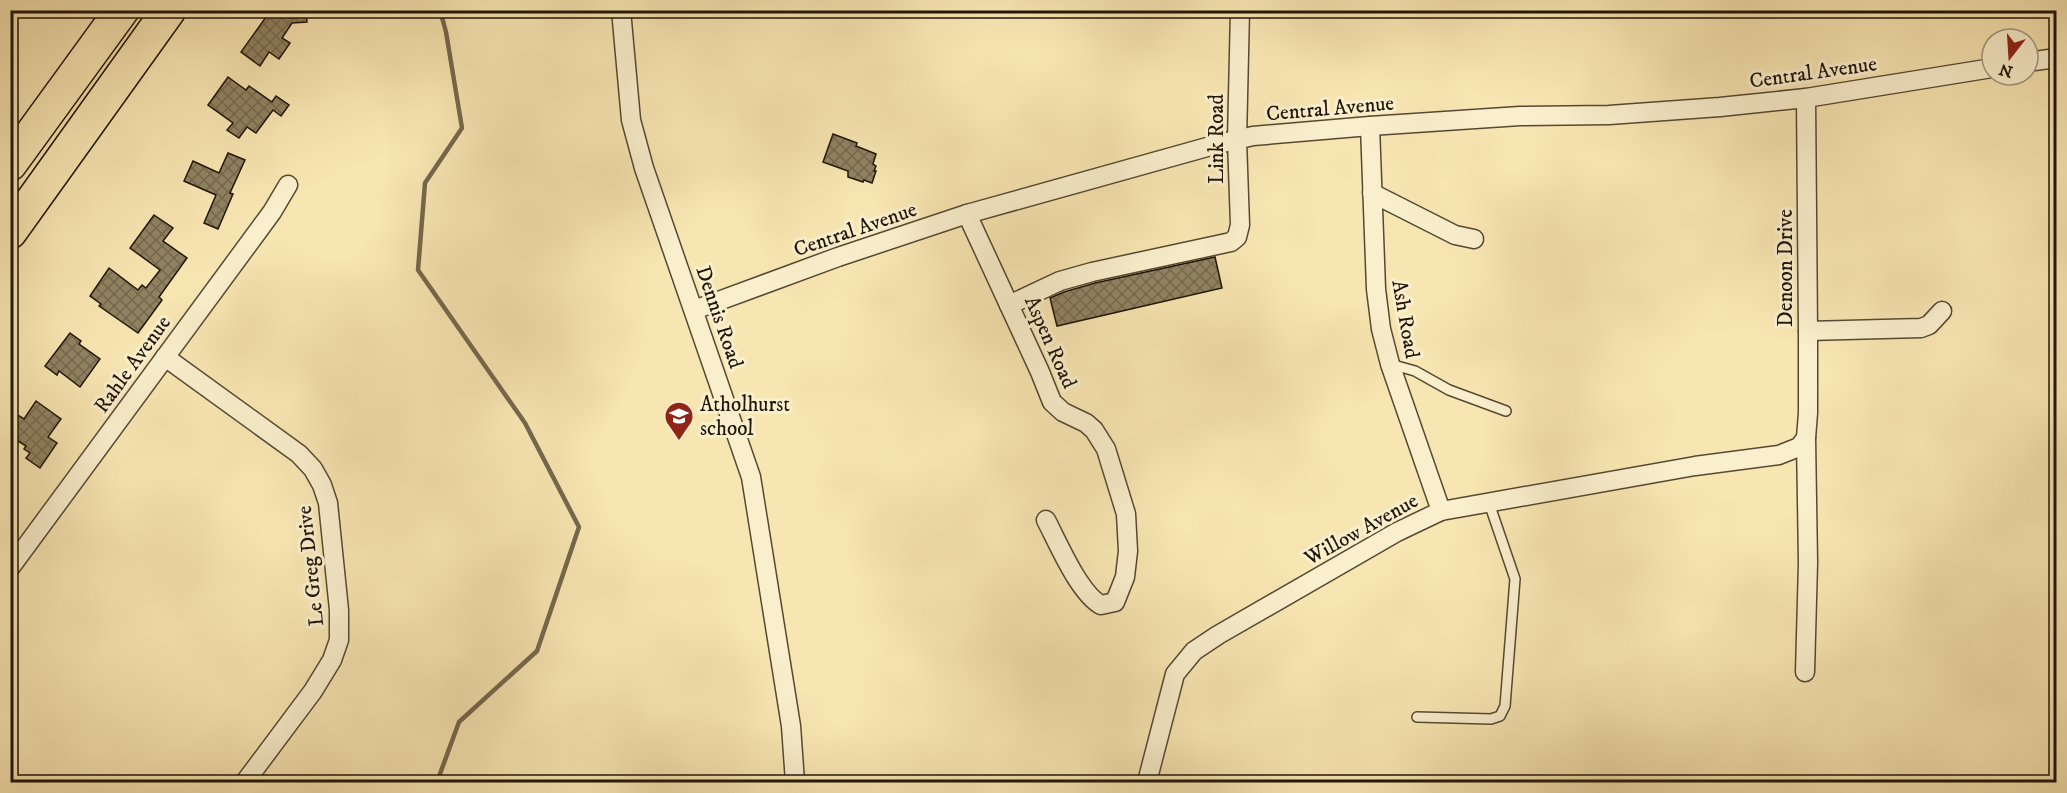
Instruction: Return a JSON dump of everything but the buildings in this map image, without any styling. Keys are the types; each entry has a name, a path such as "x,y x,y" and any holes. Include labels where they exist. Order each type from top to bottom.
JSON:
{"highway":[{"path":"10,164 122,10"},
{"path":"10,232 170,10"}],"street":[{"name":"Dennis Road","path":"621,10 634,133 644,168 751,477 791,726 795,783"},
{"name":"Link Road","path":"1009,305 1060,281 1231,242 1239,232 1237,140 1240,10"},
{"path":"2040,60 2056,58"},
{"name":"Central Avenue","path":"694,310 838,257 967,214 1253,136 1520,116 1609,115 1806,98 1980,70"},
{"name":"Denoon Drive","path":"1805,672 1808,563 1806,98"},
{"name":"Ash Road","path":"1370,126 1376,290 1381,329 1390,364 1441,511"},
{"name":"Rahle Avenue","path":"10,568 272,212 288,186"},
{"path":"1372,193 1455,235 1474,239"},
{"name":"Aspen Road","path":"967,214 1052,402 1063,412 1086,423 1100,437 1106,449 1126,514 1128,551 1125,577 1115,602 1101,605 1094,601 1082,587 1046,520"},
{"path":"1808,331 1922,328 1929,325 1942,311"},
{"name":"Le Greg Drive","path":"165,357 299,454 314,469 328,503 339,610 340,626 337,647 332,660 313,691 245,783"},
{"name":"Willow Avenue","path":"1147,783 1175,674 1194,651 1367,549 1441,511 1695,466 1779,455 1799,447 1806,438"}],"lane":[{"path":"1390,364 1415,371 1449,390 1506,411"},
{"path":"1417,717 1491,719 1500,716 1505,706 1515,579 1489,503"}],"waterway":[{"path":"437,782 459,722 537,651 579,527 525,423 418,270 425,183 462,128 446,32 440,10"}],"place":[{"name":"Atholhurst school","path":"679,442"}]}
